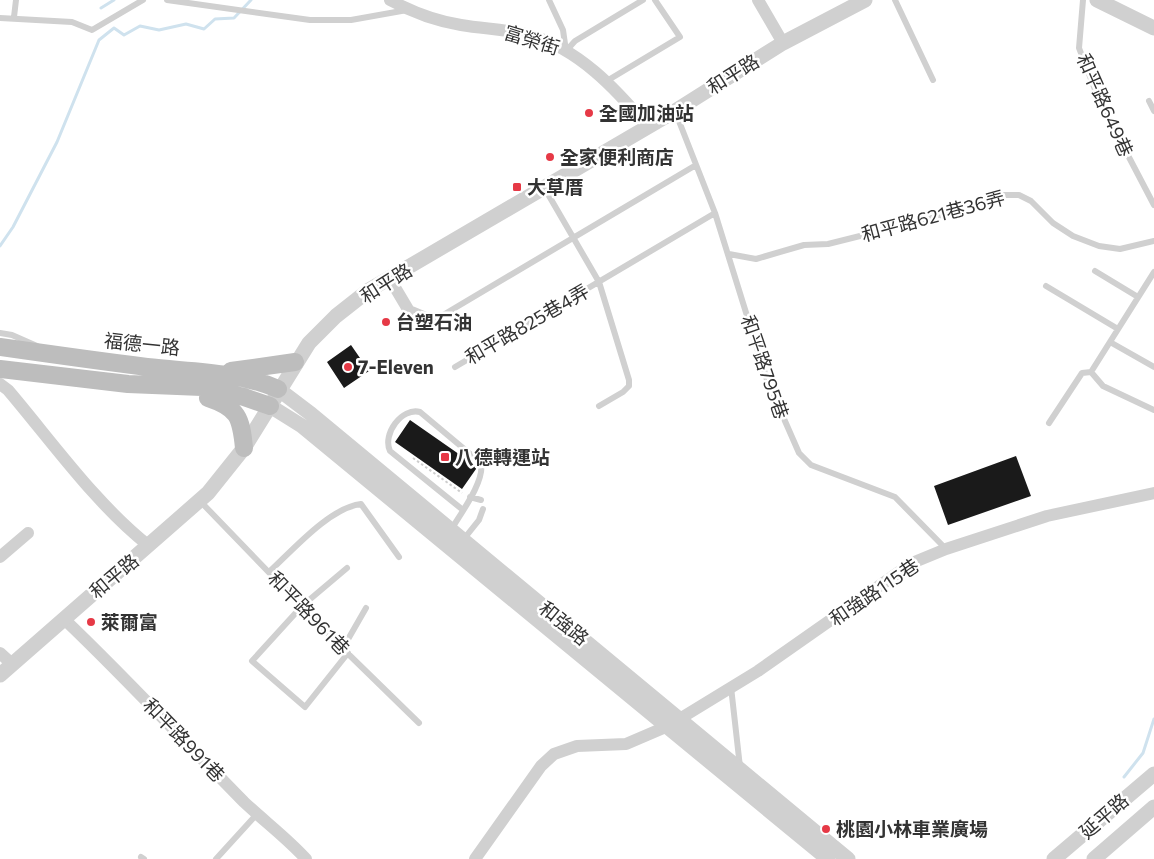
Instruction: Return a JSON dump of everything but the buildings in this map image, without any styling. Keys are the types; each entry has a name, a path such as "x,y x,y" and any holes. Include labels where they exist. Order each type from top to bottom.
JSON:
{"main road":[{"name":"福德一路","path":"0,347 149,367 221,373 260,381 278,390"},
{"path":"221,373 295,362"},
{"name":"福德一路","path":"0,369 128,384 202,387 244,397 270,406"},
{"path":"128,384 203,396 224,403 232,408 241,423 244,448"}],"street":[{"name":"富榮街","path":"390,0 408,10 460,25 530,35 566,50 578,58 629,104 648,126"},
{"path":"758,0 783,43"},
{"name":"和平路","path":"0,674 200,501 244,448 295,362 309,344 336,316 369,290 675,111 783,43 864,0"},
{"path":"1097,0 1154,28"},
{"path":"390,279 410,311 432,321"},
{"path":"0,384 8,390 128,530 149,546"},
{"name":"和強路","path":"278,390 311,414 453,540 673,722 828,859"},
{"name":"和強路","path":"270,406 302,426 453,540"},
{"name":"和強路115巷","path":"475,859 541,766 554,754 577,746 626,744 673,722 758,671 912,563 946,549 1047,516 1154,494"},
{"path":"0,556 28,533"},
{"name":"和平路991巷","path":"64,619 257,814 293,845 306,859"},
{"path":"0,653 12,664"},
{"name":"和強路","path":"673,722 741,770 848,859"},
{"name":"延平路","path":"1054,859 1154,774"},
{"name":"延平路","path":"1094,859 1154,807"}],"lane":[{"path":"14,17 16,0"},
{"path":"0,18 14,17 72,22 92,30 142,0"},
{"path":"167,0 310,20 351,20 408,10"},
{"path":"549,0 563,30 566,50"},
{"path":"566,50 575,40 643,0"},
{"path":"605,82 680,37 655,0"},
{"path":"895,0 933,80"},
{"name":"和平路649巷","path":"1083,0 1080,48 1099,100 1154,205"},
{"path":"1149,101 1154,110"},
{"name":"和平路795巷","path":"675,111 715,213 767,380 799,453 811,465 895,497 946,549"},
{"path":"432,321 696,165"},
{"path":"544,188 599,282 629,380 629,386 623,392 599,406"},
{"name":"和平路621巷36弄","path":"729,254 756,259 804,245 828,244 932,218 1004,196 1019,195 1031,202 1053,223 1073,236 1099,246 1120,248 1154,241"},
{"name":"和平路825巷4弄","path":"455,367 715,213"},
{"path":"1095,271 1138,297"},
{"path":"1091,372 1154,272"},
{"path":"1046,286 1118,329"},
{"path":"0,333 12,335 59,355"},
{"path":"1110,342 1154,368"},
{"path":"1049,423 1082,372 1091,372 1103,386 1154,410"},
{"path":"453,540 462,510 483,471 478,458 420,412 410,411 404,414 389,433 388,446 390,451 462,510"},
{"path":"470,497 482,500"},
{"name":"和平路961巷","path":"200,501 419,723"},
{"path":"269,572 328,519 353,505 361,504 400,557"},
{"path":"453,540 480,520 484,509"},
{"path":"347,568 302,606 252,660 306,708 348,653"},
{"path":"343,648 366,608"},
{"path":"731,687 741,770"},
{"path":"216,859 257,814"}],"waterway":[{"path":"101,8 114,0"},
{"path":"0,246 13,227 57,142 99,40 114,28 124,35 140,26 159,30 186,24 204,29 215,19 234,18 251,0"},
{"path":"1124,777 1143,753 1154,719"}],"place":[{"name":"全國加油站","path":"589,113"},
{"name":"全家便利商店","path":"550,157"},
{"name":"大草厝","path":"517,187"},
{"name":"台塑石油","path":"386,322"},
{"name":"7-Eleven","path":"348,367"},
{"name":"八德轉運站","path":"445,457"},
{"name":"萊爾富","path":"91,622"},
{"name":"桃園小林車業廣場","path":"826,829"}]}
